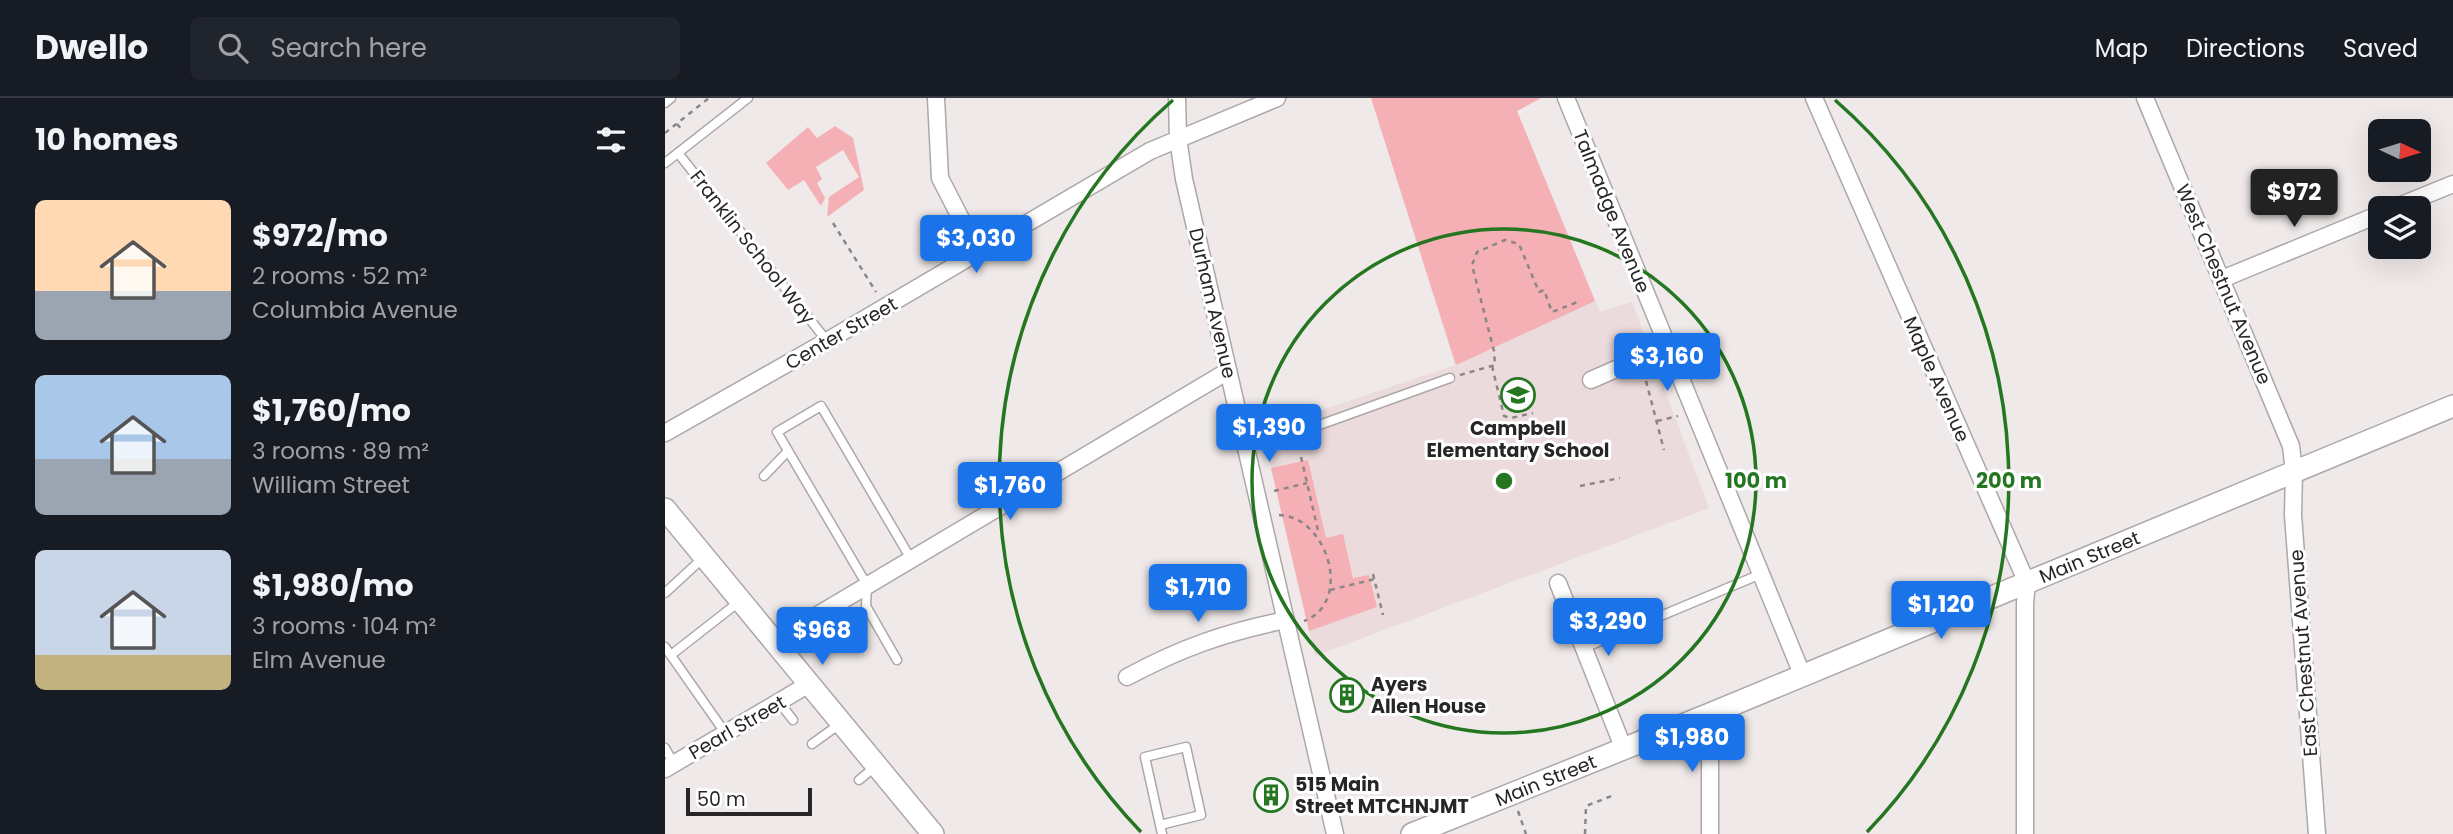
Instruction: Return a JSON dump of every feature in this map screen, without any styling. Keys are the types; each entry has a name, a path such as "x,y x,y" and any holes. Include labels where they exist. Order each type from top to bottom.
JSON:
{"street":[{"path":"936,98 940,178 978,252"},
{"name":"Durham Avenue","path":"1177,98 1178,138 1184,179 1335,834"},
{"name":"Center Street","path":"665,433 886,307 1150,151 1277,98"},
{"name":"Talmadge Avenue","path":"1566,98 1802,674"},
{"name":"Maple Avenue","path":"1814,98 2027,583 2025,834"},
{"name":"West Chestnut Avenue","path":"2150,99 2291,446 2294,472"},
{"path":"2423,196 2453,184"},
{"path":"2221,279 2368,219"},
{"path":"1591,380 1668,346"},
{"path":"774,641 1228,371"},
{"name":"Main Street","path":"1412,834 1710,714 2453,406"},
{"name":"East Chestnut Avenue","path":"2294,472 2293,515 2316,834"},
{"path":"665,509 933,834"},
{"path":"1558,583 1623,747"},
{"path":"1127,677 1169,654 1235,631 1286,623"},
{"name":"Pearl Street","path":"669,766 809,684"},
{"path":"1710,714 1710,834"}],"lane":[{"path":"665,103 671,98"},
{"path":"665,163 748,98"},
{"name":"Franklin School Way","path":"678,153 827,341"},
{"path":"1286,437 1450,378"},
{"path":"897,660 866,606 867,586 777,432 821,406 911,559"},
{"path":"764,476 788,451"},
{"path":"665,593 704,557"},
{"path":"1584,648 1761,574"},
{"path":"671,655 740,601"},
{"path":"665,647 726,734"},
{"path":"779,702 793,720"},
{"path":"812,744 841,723"},
{"path":"1186,747 1202,815 1161,829 1145,757 1186,747"},
{"path":"665,748 669,766"},
{"path":"859,780 876,766"}],"path":[{"path":"665,133 709,98"},
{"path":"677,124 683,131"},
{"path":"834,223 886,307"},
{"path":"1450,378 1495,365 1494,351 1472,265 1477,252 1505,240 1519,244 1539,292 1544,290 1552,313 1580,301"},
{"path":"1492,366 1504,416 1511,418 1533,413"},
{"path":"1646,381 1664,450"},
{"path":"1656,421 1695,412"},
{"path":"1286,623 1312,618 1321,608 1331,577 1326,551 1318,535 1301,457"},
{"path":"1580,486 1620,478"},
{"path":"1257,495 1307,483"},
{"path":"1262,519 1282,514 1295,517 1318,535"},
{"path":"1318,535 1325,533"},
{"path":"1373,573 1383,615"},
{"path":"1329,590 1375,579"},
{"path":"1511,794 1526,834"},
{"path":"1585,834 1586,806 1614,795"}],"shaded area":[{"name":"Campbell Elementary School","path":"1371,98 1541,98 1517,111 1600,312 1632,302 1709,508 1315,656 1262,430 1455,365"},
{"path":"1371,98 1541,98 1517,111 1595,301 1456,365"},
{"path":"835,126 853,138 864,190 827,217 829,197 859,177 843,150 816,167 822,179 817,183 825,198 821,206 804,180 788,190 766,163 808,127 817,138"},
{"path":"1308,460 1326,538 1343,534 1353,578 1369,575 1377,607 1309,631 1271,468"}],"place":[{"name":"Campbell Elementary School","path":"1518,395"},
{"name":"Ayers Allen House","path":"1347,695"},
{"name":"515 Main Street MTCHNJMT","path":"1271,795"}]}
